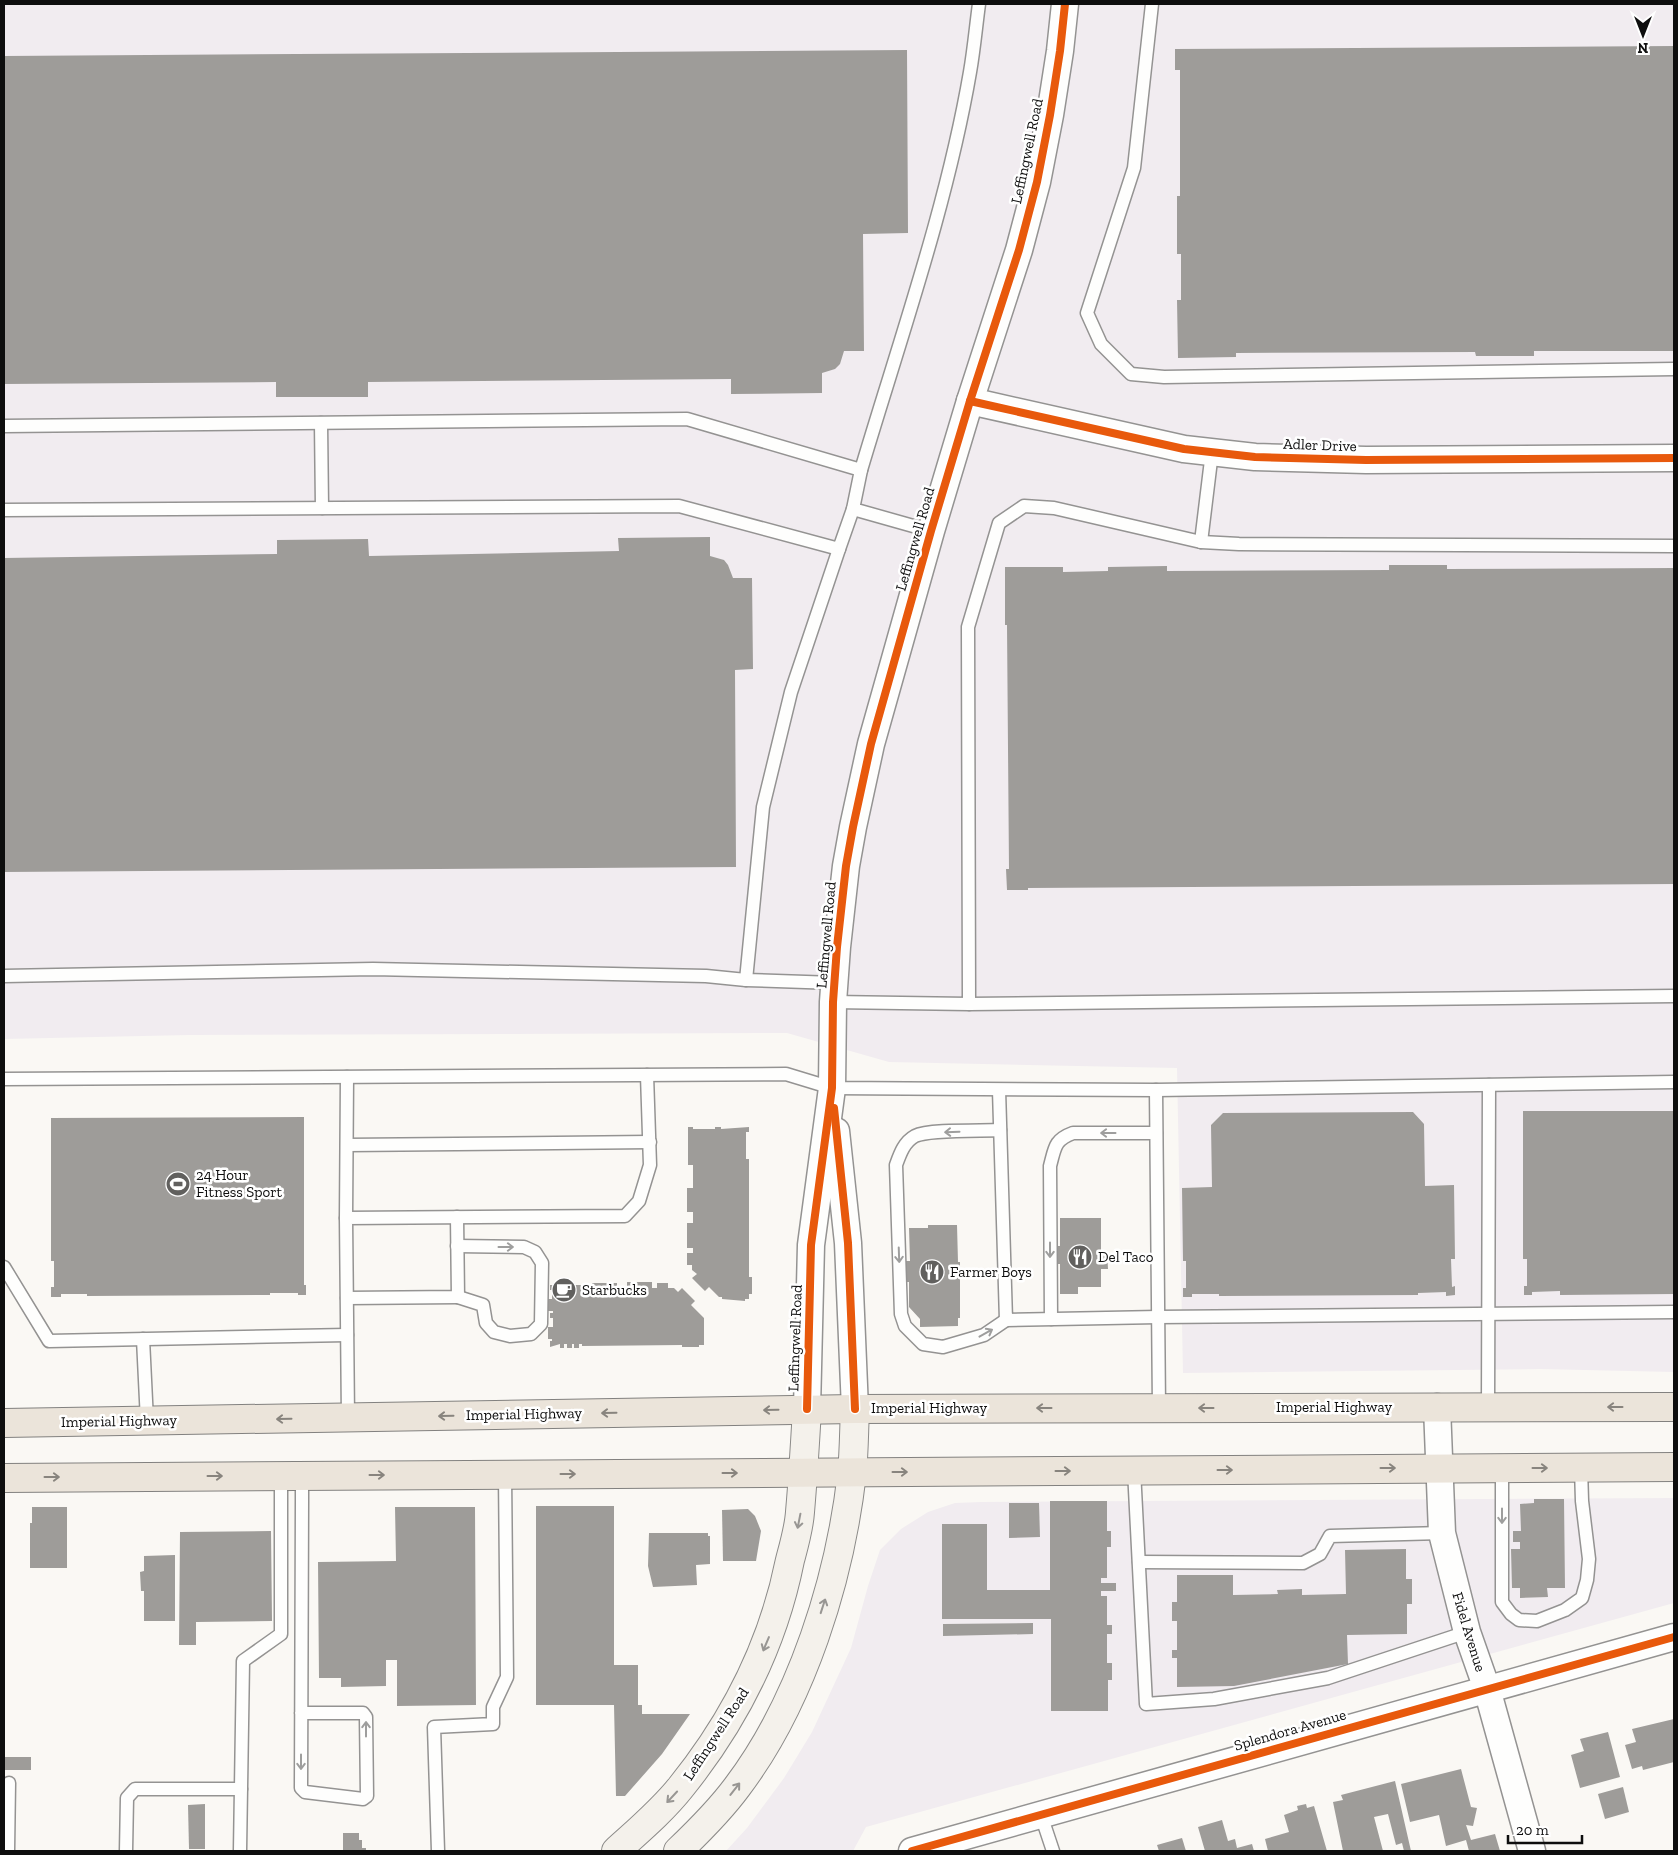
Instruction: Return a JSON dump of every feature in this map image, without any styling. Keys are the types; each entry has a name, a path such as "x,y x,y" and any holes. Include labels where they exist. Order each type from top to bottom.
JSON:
{"main road":[{"name":"Imperial Highway","path":"4,1424 807,1409 1674,1407"},
{"name":"Leffingwell Road","path":"616,1851 680,1789 704,1756 747,1686 769,1638 782,1598 800,1513 807,1409"},
{"name":"Leffingwell Road","path":"678,1851 711,1818 737,1787 773,1731 799,1677 828,1592 846,1516 852,1472 855,1409"},
{"path":"4,1478 1674,1468"}],"street":[{"name":"Leffingwell Road","path":"807,1409 811,1246 832,1088 834,992 840,911 853,827 871,744 931,531 970,401 1019,250 1037,182 1059,60 1065,4"},
{"name":"Adler Drive","path":"970,401 1184,449 1255,457 1366,460 1674,458"},
{"name":"Leffingwell Road","path":"832,1088 848,1243 855,1409"},
{"name":"Fidel Avenue","path":"1437,1407 1442,1534 1467,1632 1487,1689 1532,1851"},
{"name":"Splendora Avenue","path":"913,1851 1674,1637"}],"lane":[{"path":"746,980 763,807 791,692 854,509 861,470 935,222 971,71 979,4"},
{"path":"1152,4 1134,168 1087,313 1102,344 1131,374 1164,377 1674,369"},
{"path":"4,426 687,419 861,470"},
{"path":"321,423 322,508"},
{"path":"1201,542 1212,452"},
{"path":"4,510 679,506 839,549"},
{"path":"969,1004 968,627 999,523 1024,506 1054,508 1201,542 1239,544 1674,546"},
{"path":"854,509 931,531"},
{"path":"4,976 373,969 706,976 834,992 969,1004 1674,996"},
{"path":"346,1218 625,1216 639,1201 650,1165 647,1074"},
{"path":"4,1079 786,1074 832,1088 999,1090 1156,1090 1674,1082"},
{"path":"347,1077 348,1418"},
{"path":"1488,1407 1489,1085"},
{"path":"999,1090 1006,1320"},
{"path":"1156,1090 1159,1408"},
{"path":"1000,1130 928,1133 915,1136 903,1148 896,1165 901,1314 905,1326 923,1344 943,1347 984,1335 1006,1320 1674,1312"},
{"path":"1051,1319 1050,1166 1055,1147 1062,1137 1073,1133 1156,1133"},
{"path":"348,1145 650,1142"},
{"path":"457,1217 458,1297"},
{"path":"347,1298 458,1297 483,1306 486,1323 494,1332 510,1336 531,1334 541,1324 542,1263 535,1252 524,1247 457,1246"},
{"path":"4,1266 50,1341 348,1335"},
{"path":"143,1339 147,1421"},
{"path":"1502,1468 1502,1602 1511,1614 1519,1620 1537,1621 1565,1610 1582,1598 1587,1580 1589,1559 1583,1509 1581,1468"},
{"path":"1134,1470 1146,1704 1214,1699 1328,1678 1467,1632"},
{"path":"438,1851 434,1727 493,1724 493,1707 507,1677 505,1474"},
{"path":"292,1476 301,1714 301,1788 305,1792 363,1799 367,1796 366,1717 363,1713 301,1714"},
{"path":"240,1851 243,1661 281,1634 292,1476"},
{"path":"1139,1562 1303,1564 1320,1554 1330,1536 1442,1534"},
{"path":"8,1851 9,1783"},
{"path":"126,1851 127,1798 135,1789 241,1790"},
{"path":"1041,1815 1053,1851"}],"shaded area":[{"path":"4,4 1674,4 1674,1372 1540,1369 1183,1373 1177,1068 889,1062 787,1033 189,1035 4,1039"},
{"path":"1674,1498 1674,1603 866,1827 853,1851 726,1851 747,1828 784,1778 812,1732 851,1648 880,1550 901,1529 928,1512 955,1503 981,1502"}],"building":[{"path":"1674,46 1674,351 1534,351 1534,356 1476,356 1475,352 1236,353 1236,357 1178,358 1177,300 1181,300 1181,254 1177,254 1177,196 1180,196 1180,70 1175,70 1175,49"},
{"path":"907,50 908,233 863,234 864,351 844,351 840,364 835,369 822,373 822,393 731,394 731,379 368,382 368,397 276,397 276,382 4,384 4,56"},
{"path":"710,537 710,556 724,560 733,578 752,578 753,669 735,670 736,867 4,872 4,558 277,554 277,540 368,539 369,556 619,551 618,538"},
{"path":"1389,565 1447,565 1447,569 1674,568 1674,884 1028,888 1028,890 1007,890 1006,869 1009,869 1005,567 1063,567 1063,572 1108,571 1108,567 1167,566 1167,571 1389,570"},
{"path":"1523,1111 1674,1111 1674,1294 1560,1295 1560,1291 1532,1292 1532,1295 1524,1295 1524,1286 1527,1286 1527,1259 1523,1259"},
{"path":"1413,1112 1424,1124 1425,1186 1454,1185 1455,1259 1451,1259 1452,1287 1455,1286 1455,1295 1446,1296 1446,1292 1418,1293 1418,1295 1219,1296 1219,1294 1192,1294 1192,1297 1183,1297 1183,1288 1186,1288 1186,1261 1183,1261 1182,1188 1212,1187 1211,1125 1223,1113"},
{"name":"24 Hour Fitness Sport","path":"304,1117 304,1285 306,1285 306,1295 298,1295 298,1293 270,1293 270,1295 87,1296 87,1294 61,1294 61,1297 51,1297 51,1287 54,1287 54,1261 51,1261 51,1118"},
{"path":"688,1127 693,1127 693,1129 715,1129 715,1127 721,1127 721,1129 749,1127 749,1132 746,1132 746,1159 749,1159 749,1277 752,1277 752,1294 749,1294 749,1299 745,1299 745,1301 722,1299 709,1287 705,1291 692,1278 697,1274 692,1270 692,1265 687,1265 687,1253 693,1253 693,1248 687,1248 687,1223 693,1223 693,1212 687,1212 687,1188 693,1188 693,1165 688,1165"},
{"name":"Del Taco","path":"1060,1218 1101,1218 1101,1251 1107,1251 1108,1269 1101,1269 1101,1287 1078,1287 1078,1294 1060,1294 1060,1264 1057,1264 1056,1246 1060,1246"},
{"name":"Farmer Boys","path":"928,1225 957,1225 958,1262 960,1262 960,1318 958,1318 958,1326 920,1327 920,1319 909,1307 909,1282 905,1282 905,1261 910,1261 909,1228 928,1228"},
{"path":"627,1282 652,1282 652,1288 657,1288 657,1283 668,1283 668,1288 674,1288 678,1292 682,1288 695,1301 691,1305 704,1318 704,1345 699,1345 699,1347 682,1347 682,1345 582,1346 582,1344 579,1344 579,1348 574,1348 574,1344 572,1344 572,1348 567,1348 567,1344 564,1344 564,1348 560,1348 560,1344 550,1347 552,1339 548,1339 548,1327 553,1327 553,1318 550,1318 550,1313 553,1313 553,1311 544,1311 544,1299 552,1299 550,1285 587,1285 587,1289 592,1289 592,1283 617,1283 617,1289 627,1289"},
{"path":"1534,1499 1564,1499 1565,1588 1547,1588 1548,1597 1520,1598 1520,1588 1512,1588 1511,1549 1520,1549 1520,1542 1513,1542 1513,1531 1521,1531 1520,1504 1534,1503"},
{"path":"1050,1501 1107,1501 1107,1531 1111,1531 1111,1547 1107,1547 1107,1578 1101,1578 1101,1583 1116,1583 1116,1591 1101,1591 1101,1596 1107,1596 1107,1625 1112,1625 1112,1634 1107,1634 1107,1663 1112,1663 1112,1680 1108,1680 1108,1711 1051,1711 1051,1619 942,1619 942,1524 987,1524 987,1590 1050,1590"},
{"path":"1009,1503 1039,1503 1040,1537 1009,1538"},
{"path":"536,1506 614,1506 614,1665 638,1665 638,1705 642,1705 642,1714 690,1714 662,1754 625,1796 616,1796 614,1705 536,1705"},
{"path":"32,1507 67,1507 67,1568 30,1568"},
{"path":"395,1507 475,1507 476,1705 397,1706 397,1660 386,1660 386,1686 341,1687 341,1678 319,1678 318,1562 396,1561"},
{"path":"748,1509 755,1516 761,1531 756,1561 723,1561 722,1510"},
{"path":"271,1531 272,1621 196,1622 196,1645 179,1645 180,1532"},
{"path":"649,1533 708,1533 708,1536 710,1536 710,1564 696,1565 697,1585 653,1587 648,1566"},
{"path":"1406,1549 1406,1579 1412,1579 1412,1604 1407,1604 1407,1634 1347,1635 1348,1664 1234,1686 1177,1687 1177,1658 1172,1658 1172,1650 1177,1650 1177,1621 1172,1621 1172,1602 1177,1602 1177,1575 1233,1575 1233,1595 1278,1594 1277,1590 1302,1589 1302,1595 1346,1594 1345,1550"},
{"path":"175,1555 175,1621 144,1621 144,1591 141,1591 140,1572 144,1571 144,1556"},
{"path":"1033,1623 1033,1634 943,1636 943,1624"},
{"path":"1674,1719 1674,1762 1643,1770 1642,1766 1632,1769 1625,1745 1636,1742 1632,1729"},
{"path":"1608,1732 1620,1777 1580,1788 1571,1755 1584,1751 1580,1739"},
{"path":"4,1757 31,1757 31,1770 4,1770"},
{"path":"1461,1769 1471,1807 1477,1808 1473,1826 1466,1825 1471,1840 1495,1834 1500,1851 1469,1851 1466,1840 1446,1846 1439,1815 1410,1822 1401,1784"},
{"path":"1395,1781 1411,1851 1404,1851 1402,1843 1396,1845 1388,1814 1374,1817 1383,1851 1343,1851 1333,1802 1343,1800 1341,1795"},
{"path":"1623,1787 1629,1812 1605,1819 1598,1794"},
{"path":"205,1804 205,1849 189,1849 188,1805"},
{"path":"1306,1804 1307,1808 1314,1806 1327,1851 1268,1851 1265,1839 1289,1832 1284,1815 1298,1810 1297,1806"},
{"path":"1222,1820 1228,1841 1235,1839 1237,1848 1252,1844 1254,1851 1205,1851 1198,1827"},
{"path":"343,1833 359,1833 359,1840 362,1840 362,1848 366,1848 366,1851 343,1851"},
{"path":"1182,1838 1186,1851 1159,1851 1157,1845"}],"cycle path":[{"path":"807,1409 811,1245 832,1088 833,1002 837,947 846,866 853,827 871,744 931,531 970,401 1019,250 1037,182 1050,115 1065,4"},
{"path":"970,401 1184,449 1255,457 1366,460 1674,458"},
{"path":"834,1108 848,1243 855,1409"},
{"path":"912,1851 1674,1637"}],"place":[{"name":"24 Hour Fitness Sport","path":"178,1184"},
{"name":"Del Taco","path":"1080,1257"},
{"name":"Farmer Boys","path":"932,1272"},
{"name":"Starbucks","path":"564,1290"}]}
